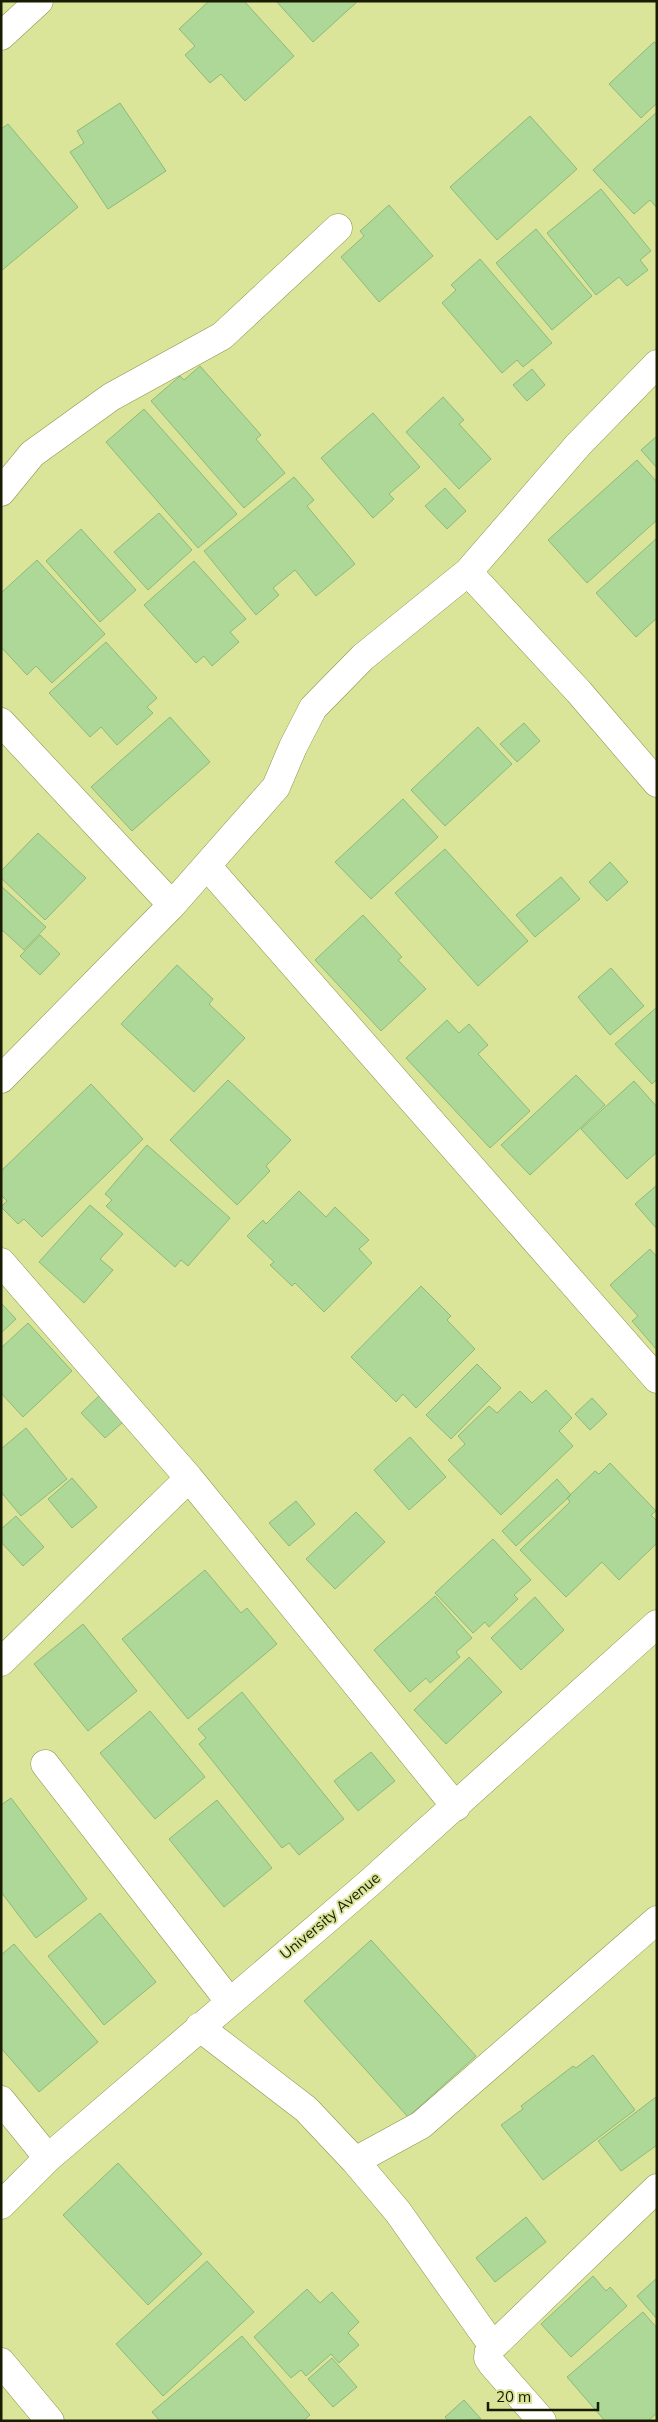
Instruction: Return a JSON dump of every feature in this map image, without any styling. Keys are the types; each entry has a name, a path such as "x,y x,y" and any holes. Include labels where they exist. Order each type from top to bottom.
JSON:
{"street":[{"path":"1,36 39,1"},
{"path":"1,492 32,454 111,397 222,336 338,228"},
{"path":"1,1079 172,905 276,787 293,747 313,708 363,657 468,572 578,445 657,364"},
{"path":"468,572 579,692 657,783"},
{"path":"1,722 172,905"},
{"path":"207,866 657,1379"},
{"path":"1,1262 189,1478 456,1807"},
{"path":"1,1662 189,1478"},
{"name":"University Avenue","path":"1,2205 48,2158 456,1807 657,1624"},
{"path":"45,1764 229,2001"},
{"path":"355,2162 420,2125 657,1920"},
{"path":"200,2027 306,2109 355,2162 398,2212 492,2344"},
{"path":"1,2100 48,2158"},
{"path":"542,2421 488,2358 492,2344 657,2188"},
{"path":"1,2362 50,2421"}],"building":[{"path":"209,1 244,1 294,56 245,101 221,74 210,83 185,55 195,46 179,29"},
{"path":"276,1 358,1 313,42"},
{"path":"654,42 657,44 657,103 641,118 609,84"},
{"path":"120,103 166,171 108,209 70,152 84,143 77,131"},
{"path":"657,112 657,208 650,200 634,214 593,170"},
{"path":"530,116 577,169 497,240 450,187"},
{"path":"8,124 78,207 1,271 1,129"},
{"path":"601,189 651,251 640,260 648,270 627,286 619,277 596,295 547,233"},
{"path":"389,205 433,256 379,302 341,257 364,236 360,231"},
{"path":"536,229 592,296 552,330 496,263"},
{"path":"480,259 552,343 523,367 517,360 502,373 442,303 456,290 451,285"},
{"path":"200,366 261,435 256,439 285,473 244,508 151,401 180,376 184,380"},
{"path":"532,369 545,385 527,401 513,385"},
{"path":"443,397 464,420 459,424 491,459 459,489 406,432"},
{"path":"144,409 237,514 198,548 106,442"},
{"path":"373,413 420,467 389,494 394,499 373,518 321,458"},
{"path":"657,436 657,468 641,450"},
{"path":"637,460 657,482 657,520 587,583 548,540"},
{"path":"294,477 314,500 307,506 355,564 316,596 295,570 273,588 279,595 256,615 204,551"},
{"path":"445,488 466,511 447,529 425,506"},
{"path":"159,513 192,550 148,590 114,552"},
{"path":"81,529 136,590 100,622 46,561"},
{"path":"657,538 657,618 636,637 596,593"},
{"path":"37,560 105,634 52,683 36,666 27,675 1,647 1,593"},
{"path":"194,561 246,619 230,632 239,642 212,666 204,656 196,663 144,605"},
{"path":"106,642 157,698 147,707 153,713 117,745 101,727 90,737 49,693"},
{"path":"170,717 210,762 132,831 91,787"},
{"path":"524,723 540,741 517,762 500,744"},
{"path":"478,727 512,764 445,826 411,790"},
{"path":"403,799 438,837 371,899 335,862"},
{"path":"38,833 86,878 45,920 1,878 1,871"},
{"path":"445,849 528,941 478,986 395,893"},
{"path":"610,862 628,882 607,901 589,882"},
{"path":"561,877 580,899 535,937 516,915"},
{"path":"1,886 46,927 24,950 1,929"},
{"path":"363,915 402,957 398,960 426,989 381,1031 315,960"},
{"path":"40,935 60,954 40,975 20,956"},
{"path":"177,965 213,999 209,1004 245,1038 194,1092 121,1024"},
{"path":"611,968 644,1006 610,1035 578,997"},
{"path":"657,1007 657,1079 652,1084 615,1044"},
{"path":"447,1020 459,1033 469,1024 488,1045 478,1054 530,1111 490,1148 406,1058"},
{"path":"576,1075 605,1105 530,1175 501,1145"},
{"path":"228,1080 291,1140 266,1166 270,1171 237,1205 170,1140"},
{"path":"634,1081 657,1107 657,1152 627,1179 581,1129"},
{"path":"91,1084 143,1139 42,1237 24,1219 18,1224 1,1207 7,1201 1,1195 1,1171"},
{"path":"147,1145 230,1218 188,1266 181,1260 175,1267 106,1206 112,1200 105,1194"},
{"path":"657,1185 657,1229 635,1204"},
{"path":"299,1191 326,1217 335,1207 369,1240 359,1249 372,1263 324,1312 295,1283 292,1286 270,1265 274,1262 247,1236 263,1220 266,1224"},
{"path":"90,1205 123,1234 100,1259 113,1270 84,1303 39,1262"},
{"path":"650,1249 657,1257 657,1350 632,1321 638,1316 610,1285"},
{"path":"421,1286 451,1316 447,1320 475,1349 416,1408 403,1394 396,1402 351,1357"},
{"path":"1,1303 16,1319 1,1333"},
{"path":"28,1323 72,1371 23,1417 1,1393 1,1348"},
{"path":"477,1364 501,1388 451,1439 426,1415"},
{"path":"546,1390 572,1418 559,1431 573,1446 501,1515 448,1460 465,1444 458,1436 489,1406 497,1413 520,1391 532,1403"},
{"path":"99,1396 123,1422 105,1438 81,1413"},
{"path":"592,1398 607,1414 590,1430 575,1414"},
{"path":"26,1428 67,1479 21,1516 1,1492 1,1449"},
{"path":"410,1437 446,1477 409,1510 374,1470"},
{"path":"610,1463 656,1511 651,1515 657,1521 657,1543 619,1580 602,1562 566,1597 520,1550 570,1502 567,1498 595,1471 599,1474"},
{"path":"72,1478 97,1507 72,1528 48,1499"},
{"path":"557,1479 571,1495 516,1546 502,1531"},
{"path":"296,1501 315,1524 289,1546 269,1523"},
{"path":"356,1512 385,1542 335,1589 306,1559"},
{"path":"16,1516 44,1547 23,1566 1,1542 1,1529"},
{"path":"493,1539 531,1580 514,1595 518,1599 489,1627 485,1622 473,1633 435,1593"},
{"path":"205,1570 241,1613 247,1608 277,1644 188,1719 122,1639"},
{"path":"435,1596 472,1638 456,1652 460,1657 430,1683 426,1678 410,1692 374,1650"},
{"path":"535,1597 564,1630 521,1670 491,1638"},
{"path":"83,1624 137,1691 88,1731 34,1664"},
{"path":"469,1657 502,1692 446,1744 414,1710"},
{"path":"242,1692 344,1819 299,1855 289,1843 282,1848 199,1744 206,1738 198,1729"},
{"path":"150,1711 205,1777 155,1819 100,1753"},
{"path":"371,1752 395,1781 358,1811 334,1781"},
{"path":"11,1798 87,1899 36,1938 1,1892 1,1805"},
{"path":"217,1800 272,1868 224,1907 169,1839"},
{"path":"100,1913 156,1982 104,2025 48,1956"},
{"path":"371,1940 476,2056 408,2117 304,2001"},
{"path":"14,1944 98,2042 39,2092 1,2048 1,1955"},
{"path":"593,2055 635,2110 543,2180 501,2125 523,2109 521,2106 573,2066 576,2068"},
{"path":"656,2097 657,2145 621,2171 598,2141"},
{"path":"118,2163 202,2254 148,2305 63,2215"},
{"path":"526,2217 546,2242 495,2282 476,2258"},
{"path":"207,2261 254,2312 163,2396 116,2344"},
{"path":"593,2276 606,2291 610,2287 627,2306 571,2357 541,2324"},
{"path":"657,2278 657,2319 637,2296"},
{"path":"307,2289 320,2303 332,2292 359,2322 348,2333 359,2345 339,2363 331,2354 306,2376 301,2370 291,2378 254,2337"},
{"path":"643,2312 657,2328 657,2413 648,2421 605,2421 567,2377"},
{"path":"242,2336 310,2415 303,2421 160,2421 152,2412"},
{"path":"332,2358 357,2387 333,2407 308,2379"},
{"path":"464,2400 481,2419 448,2421 445,2417"}]}
